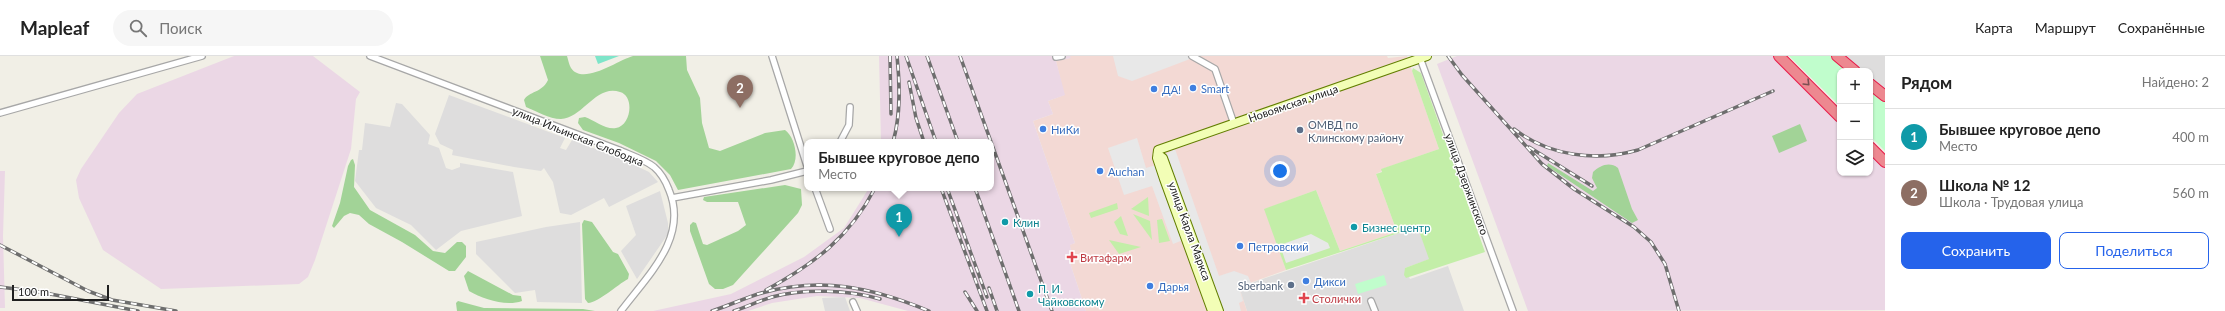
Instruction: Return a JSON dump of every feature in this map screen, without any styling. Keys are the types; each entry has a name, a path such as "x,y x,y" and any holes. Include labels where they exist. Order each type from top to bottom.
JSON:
{"highway":[{"path":"1779,56 1837,113"},
{"path":"1837,56 1851,68"},
{"path":"1873,86 1885,96"},
{"path":"1873,150 1885,162"}],"street":[{"path":"0,113 202,56"},
{"name":"улица Ильинская Слободка","path":"370,56 646,162 659,172 672,198 675,213 672,236 659,261 621,311"},
{"path":"772,56 804,154"},
{"path":"1192,56 1215,69 1234,124"},
{"name":"Новоямская улица","path":"1158,152 1424,57"},
{"name":"улица Дзержинского","path":"1424,57 1513,311"},
{"path":"842,139 849,125 850,107"},
{"name":"улица Карла Маркса","path":"1158,152 1157,158 1164,179 1212,311"},
{"name":"улица Карла Маркса","path":"1158,152 1163,158 1219,311"},
{"path":"672,198 771,180 804,172"},
{"path":"816,191 830,229"},
{"path":"1371,301 1374,311"},
{"path":"853,302 856,311"}],"shaded area":[{"path":"234,56 313,56 360,92 356,99 351,149 315,260 308,277 299,284 161,289 103,250 79,198 76,180 81,169 119,113 137,94"},
{"path":"879,56 1070,56 1071,58 1056,61 1065,95 1048,101 1053,114 1033,121 1075,243 1070,245 1072,255 1068,257 1086,311 908,311 860,298 817,296 772,303 748,311 653,311 731,294 804,257 844,228 867,191 994,191 994,139 881,139"},
{"path":"1070,56 1387,56 1388,58 1407,56 1439,149 1382,169 1382,171 1376,174 1397,232 1340,251 1316,190 1265,209 1286,270 1239,287 1247,311 1086,311 1068,257 1072,252 1069,245 1075,243 1033,121 1053,114 1048,101 1064,95 1056,61 1070,58"},
{"path":"1113,56 1189,56 1190,59 1132,81 1118,76"},
{"path":"1457,56 1773,56 1837,118 1837,176 1873,176 1873,154 1885,166 1885,310 1528,311 1437,64"},
{"path":"1843,56 1885,56 1885,92 1873,82 1873,68 1857,68"},
{"path":"449,95 565,138 560,148 566,150 572,140 622,159 649,172 658,182 609,207 604,198 571,215 560,213 553,182 544,168 541,171 452,155 453,150 440,144 435,134"},
{"path":"396,103 402,104 430,135 428,144 439,148 446,168 452,170 460,167 460,163 513,172 522,216 461,231 436,250 411,225 376,208 355,181 359,150 362,150 365,123 390,127"},
{"path":"1137,138 1146,168 1156,165 1183,240 1173,244 1152,186 1124,195 1108,148"},
{"path":"1175,149 1219,276 1234,271 1248,276 1251,283 1239,287 1243,301 1239,303 1241,311 1220,311 1165,155"},
{"path":"0,171 5,171 3,236 5,308 0,308"},
{"path":"660,191 668,223 668,234 637,279 621,251 636,235 626,206"},
{"path":"580,222 582,303 537,302 535,290 515,293 476,254 476,242 546,227"},
{"path":"1414,228 1419,231 1430,259 1405,268 1410,279 1448,266 1464,311 1247,311 1239,287"},
{"path":"1311,234 1328,243 1330,248 1286,263 1280,245"},
{"path":"845,297 850,311 825,311 822,298"}],"green space":[{"path":"540,56 567,56 571,68 576,73 584,74 601,70 633,56 686,56 687,70 700,98 702,123 709,148 720,151 765,133 785,130 794,143 796,155 794,165 791,169 678,190 670,175 656,161 619,143 583,130 578,123 579,118 585,117 608,128 616,128 621,126 628,117 629,105 628,99 620,92 611,91 604,93 576,113 561,119 547,116 526,107 524,100 526,97 539,90 548,80"},
{"path":"595,56 619,56 598,64"},
{"path":"1789,56 1833,56 1847,68 1837,68 1837,103"},
{"path":"1413,68 1421,73 1485,252 1406,278 1404,275 1405,268 1429,259 1419,231 1411,229 1286,270 1264,209 1316,190 1340,251 1397,232 1376,174 1382,172 1381,169 1439,149 1412,71"},
{"path":"1873,90 1885,100 1885,151 1873,139"},
{"path":"1800,124 1807,141 1779,153 1772,136"},
{"path":"353,159 355,165 354,187 370,210 415,235 433,251 445,253 457,242 462,242 466,246 466,257 455,271 449,271 369,224 359,215 350,213 344,216 334,228 332,226 340,203 348,166"},
{"path":"1548,163 1593,191 1597,188 1592,178 1593,172 1605,165 1615,166 1618,168 1632,209 1638,220 1632,223 1547,166"},
{"path":"785,185 801,189 802,205 798,213 733,285 723,289 715,289 709,284 690,231 690,225 693,222 696,223 703,244 707,245 738,231 746,225 738,202 707,202 703,200 704,197"},
{"path":"1148,197 1149,216 1131,209"},
{"path":"1117,203 1118,209 1091,218 1089,213"},
{"path":"1133,214 1150,221 1152,240"},
{"path":"1121,216 1128,236 1120,234 1114,222"},
{"path":"1162,219 1170,241 1159,243 1157,220"},
{"path":"584,220 592,222 613,252 618,254 629,274 628,279 603,297 588,303 585,299 582,224"},
{"path":"1109,240 1141,247 1119,254"},
{"path":"468,271 513,295 521,296 522,301 516,303 502,303 481,297 469,291 464,276"},
{"path":"1384,275 1387,285 1358,294 1355,284"},
{"path":"458,301 484,308 583,309 595,311 457,311 456,303"}],"railway":[{"path":"890,56 891,114"},
{"path":"894,139 899,110 897,56"},
{"path":"906,56 935,139"},
{"path":"927,56 957,139"},
{"path":"960,56 990,139"},
{"path":"1448,56 1462,75 1542,164 1574,189 1634,227 1651,242 1665,264 1679,311"},
{"path":"909,82 916,118 923,139"},
{"path":"1514,129 1528,138 1558,151 1590,156 1622,154 1638,150 1773,91"},
{"path":"1529,147 1592,186"},
{"path":"994,150 1052,311"},
{"path":"766,290 800,270 829,248 854,221 873,191"},
{"path":"942,191 987,311"},
{"path":"948,191 987,297"},
{"path":"976,191 1019,311"},
{"path":"0,245 88,291 112,300 176,311"},
{"path":"712,311 758,294 781,289 824,285 866,290 929,311"},
{"path":"0,287 40,292 138,311"},
{"path":"989,288 997,311"},
{"path":"734,311 772,297 798,292 841,292 880,299"},
{"path":"965,292 977,311"}],"place":[{"name":"Smart","path":"1193,88"},
{"name":"ДА!","path":"1154,89"},
{"name":"Школа № 12","path":"740,108"},
{"name":"НиКи","path":"1043,129"},
{"name":"ОМВД по Клинскому району","path":"1300,130"},
{"name":"Auchan","path":"1100,171"},
{"name":"Клин","path":"1005,222"},
{"name":"Бизнес центр","path":"1354,227"},
{"name":"Бывшее круговое депо","path":"899,237"},
{"name":"Петровский","path":"1240,246"},
{"name":"Витафарм","path":"1072,257"},
{"name":"Дикси","path":"1306,281"},
{"name":"Sberbank","path":"1291,285"},
{"name":"Дарья","path":"1150,286"},
{"name":"П. И. Чайковскому","path":"1030,294"},
{"name":"Столички","path":"1304,298"}]}
